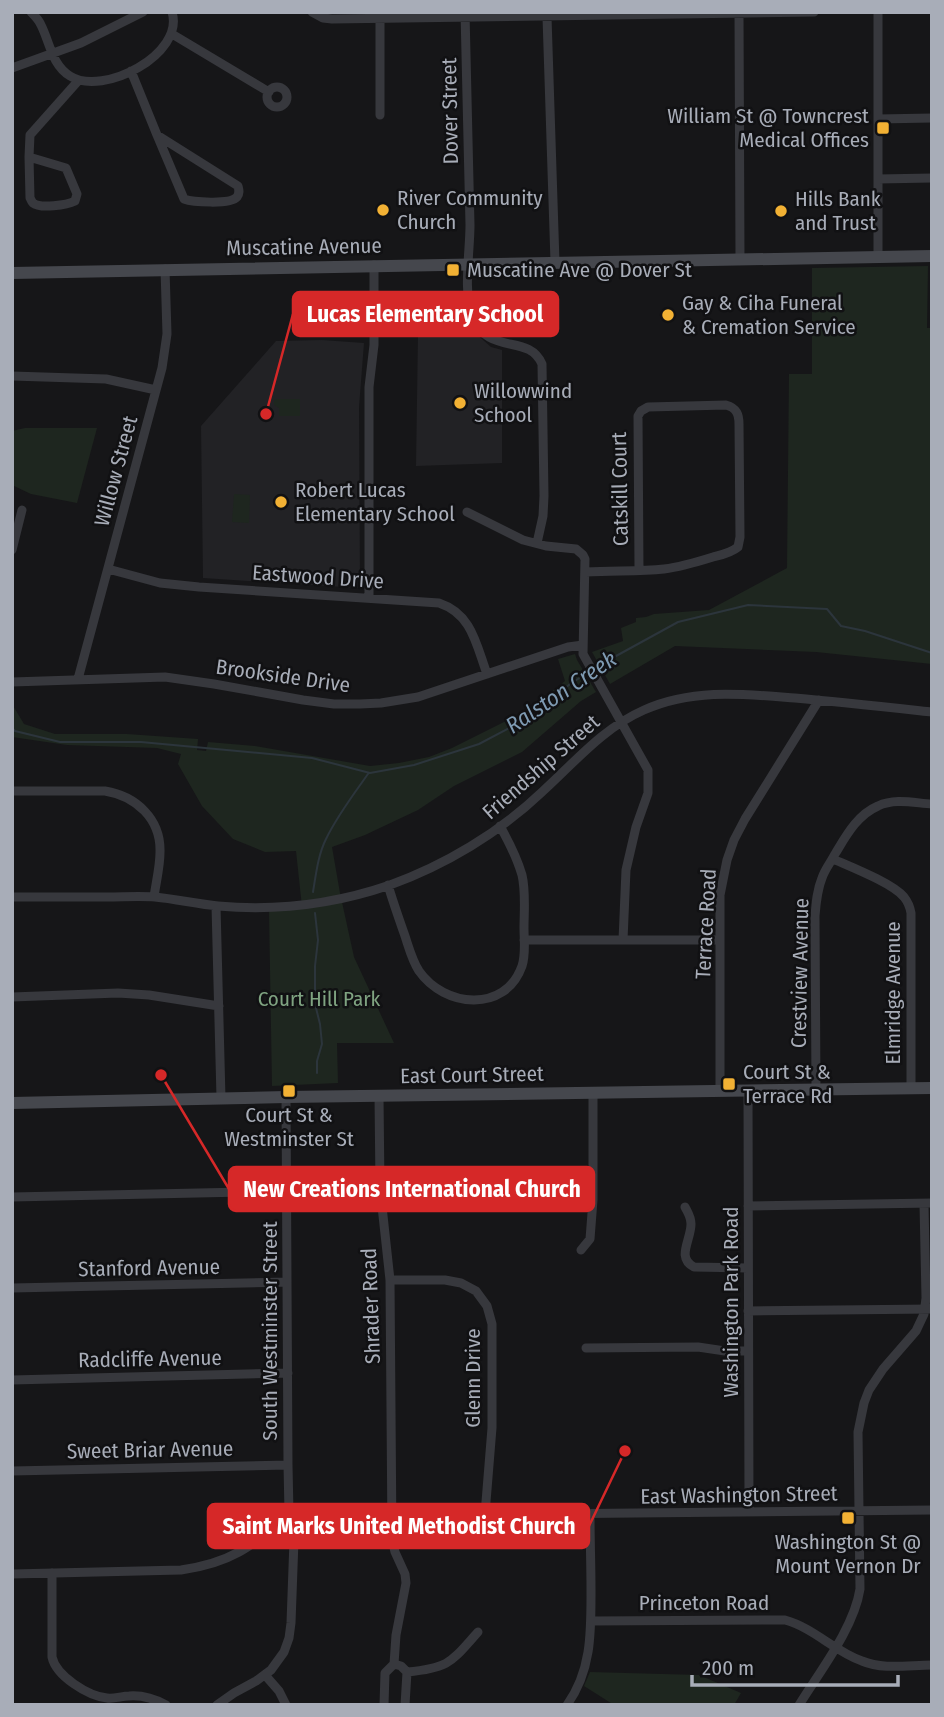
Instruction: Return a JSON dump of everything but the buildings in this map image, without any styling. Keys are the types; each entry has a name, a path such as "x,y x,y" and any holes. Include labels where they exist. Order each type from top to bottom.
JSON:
{"main road":[{"name":"Muscatine Avenue","path":"12,273 932,256"},
{"name":"East Court Street","path":"12,1103 932,1088"}],"street":[{"path":"31,12 41,25 52,54 65,72 78,81 100,82 131,71 160,52 172,34 172,12"},
{"path":"12,68 81,43 143,12"},
{"path":"312,12 332,19 814,12"},
{"path":"878,12 878,257"},
{"path":"739,13 740,260"},
{"name":"Dover Street","path":"465,15 469,304 477,325 486,335 497,342 530,349 542,364 544,496 537,543"},
{"path":"547,17 555,262"},
{"path":"380,19 380,115"},
{"path":"172,34 269,92"},
{"path":"131,71 184,199 192,202 230,201 237,197 238,186 158,135"},
{"path":"29,157 66,168 77,194 75,201 61,205 36,205 32,202 29,157 30,135 78,81"},
{"path":"878,119 932,118"},
{"path":"878,178 932,178"},
{"path":"369,598 369,396 374,345 374,265"},
{"name":"Willow Street","path":"78,679 166,347 165,269"},
{"path":"12,376 106,379 156,390"},
{"name":"Catskill Court","path":"586,572 639,570 682,566 730,552 738,547 739,416 732,407 648,407 638,416 639,570"},
{"path":"12,550 15,527 22,510"},
{"path":"467,512 523,540 550,547 569,548 580,552 585,559 583,654 648,770 649,788 626,870 623,940"},
{"name":"Eastwood Drive","path":"108,569 160,583 443,605 462,617 471,630 487,674"},
{"name":"Brookside Drive","path":"12,682 165,677 334,704 382,703 418,697 568,647 583,645"},
{"name":"Friendship Street","path":"12,897 155,897 216,906 253,908 335,900 388,885 463,851 541,793 596,740 621,722 660,704 701,694 739,694 932,712"},
{"name":"Terrace Road","path":"720,1091 720,895 727,860 745,819 819,700"},
{"path":"12,791 105,791 126,796 135,802 149,817 158,836 160,853 155,897"},
{"name":"Crestview Avenue","path":"816,1090 816,908 821,879 854,824 867,812 878,805 900,801 932,804"},
{"path":"388,885 416,965 428,981 454,998 487,999 499,993 509,986 522,965 525,898 522,876 512,846 500,826"},
{"name":"Elmridge Avenue","path":"833,859 897,890 909,906 911,1089"},
{"path":"216,906 221,1098"},
{"path":"524,940 719,940"},
{"path":"12,998 129,993 219,1006"},
{"name":"Washington Park Road","path":"748,1091 749,1512"},
{"path":"581,1250 590,1239 593,1093"},
{"name":"Shrader Road","path":"379,1096 380,1188 390,1280 393,1545 406,1583 396,1634 394,1664 385,1673 384,1705"},
{"name":"South Westminster Street","path":"265,1675 279,1660 291,1631 294,1540 289,1513 288,1465 286,1097"},
{"path":"380,1188 593,1189"},
{"path":"12,1197 287,1191"},
{"path":"748,1206 928,1204 929,1309 916,1331 877,1377 864,1404 858,1432 858,1601 850,1623 799,1705"},
{"path":"685,1207 691,1220 684,1254 686,1262 694,1267 748,1268"},
{"name":"Glenn Drive","path":"390,1280 445,1280 461,1283 475,1291 487,1306 492,1325 492,1415 485,1514"},
{"name":"Stanford Avenue","path":"12,1289 287,1282"},
{"path":"748,1311 929,1309"},
{"path":"586,1348 698,1347 748,1351"},
{"name":"Radcliffe Avenue","path":"12,1380 288,1373"},
{"name":"Sweet Briar Avenue","path":"12,1471 288,1465"},
{"name":"East Washington Street","path":"12,1574 195,1568 236,1554 260,1538 291,1524 330,1516 932,1510"},
{"path":"567,1705 587,1665 591,1639 590,1514"},
{"path":"52,1573 52,1657 56,1669 97,1696 136,1696 166,1705"},
{"name":"Princeton Road","path":"591,1621 785,1620 805,1628 856,1659 873,1665 932,1665"},
{"path":"407,1672 430,1670 447,1664 478,1632"},
{"path":"394,1664 407,1672 405,1705"},
{"path":"217,1705 265,1675 279,1691 286,1705"}],"shaded area":[{"name":"Willowwind School","path":"474,332 491,347 502,350 502,463 416,466 418,333"},
{"name":"Robert Lucas Elementary School","path":"276,341 364,343 359,407 360,588 203,578 201,426"}],"green space":[{"path":"928,266 927,328 932,328 932,664 816,652 675,646 610,684 592,652 623,641 621,628 636,622 636,618 709,610 787,568 789,374 812,374 812,268"},
{"path":"274,399 300,399 300,416 279,416 279,408 274,405"},
{"path":"25,428 97,428 77,503 31,494 12,485 12,431"},
{"path":"234,494 250,495 249,523 232,522"},
{"name":"Court Hill Park","path":"575,654 596,692 581,701 522,752 454,786 418,810 332,847 354,957 394,1043 337,1043 338,1083 272,1086 269,910 302,907 296,851 265,852 233,839 202,806 178,764 181,754 157,748 67,745 12,737 12,704 24,724 55,734 127,734 198,739 197,750 206,751 208,742 255,746 370,766 399,763 429,757 452,748 528,710 565,681 558,659"},
{"path":"590,1672 699,1675 741,1693 734,1705 614,1705 584,1686"}],"waterway":[{"name":"Ralston Creek","path":"596,667 678,622 748,605 827,609 841,626 932,653"},
{"name":"Ralston Creek","path":"12,728 60,742 141,742 312,758 370,773 414,765 479,744 532,716 570,684 589,672"},
{"path":"313,892 319,858 326,839 368,774"},
{"path":"315,913 318,940 315,1004 322,1044 317,1073"}],"place":[{"name":"William St @ Towncrest Medical Offices","path":"883,128"},
{"name":"River Community Church","path":"383,210"},
{"name":"Hills Bank and Trust","path":"781,211"},
{"name":"Muscatine Ave @ Dover St","path":"453,270"},
{"name":"Gay & Ciha Funeral & Cremation Service","path":"668,315"},
{"name":"Willowwind School","path":"460,403"},
{"name":"Lucas Elementary School","path":"266,414"},
{"name":"Robert Lucas Elementary School","path":"281,502"},
{"name":"New Creations International Church","path":"161,1075"},
{"name":"Court St & Terrace Rd","path":"729,1084"},
{"name":"Court St & Westminster St","path":"289,1091"},
{"name":"Saint Marks United Methodist Church","path":"625,1451"},
{"name":"Washington St @ Mount Vernon Dr","path":"848,1518"}]}
